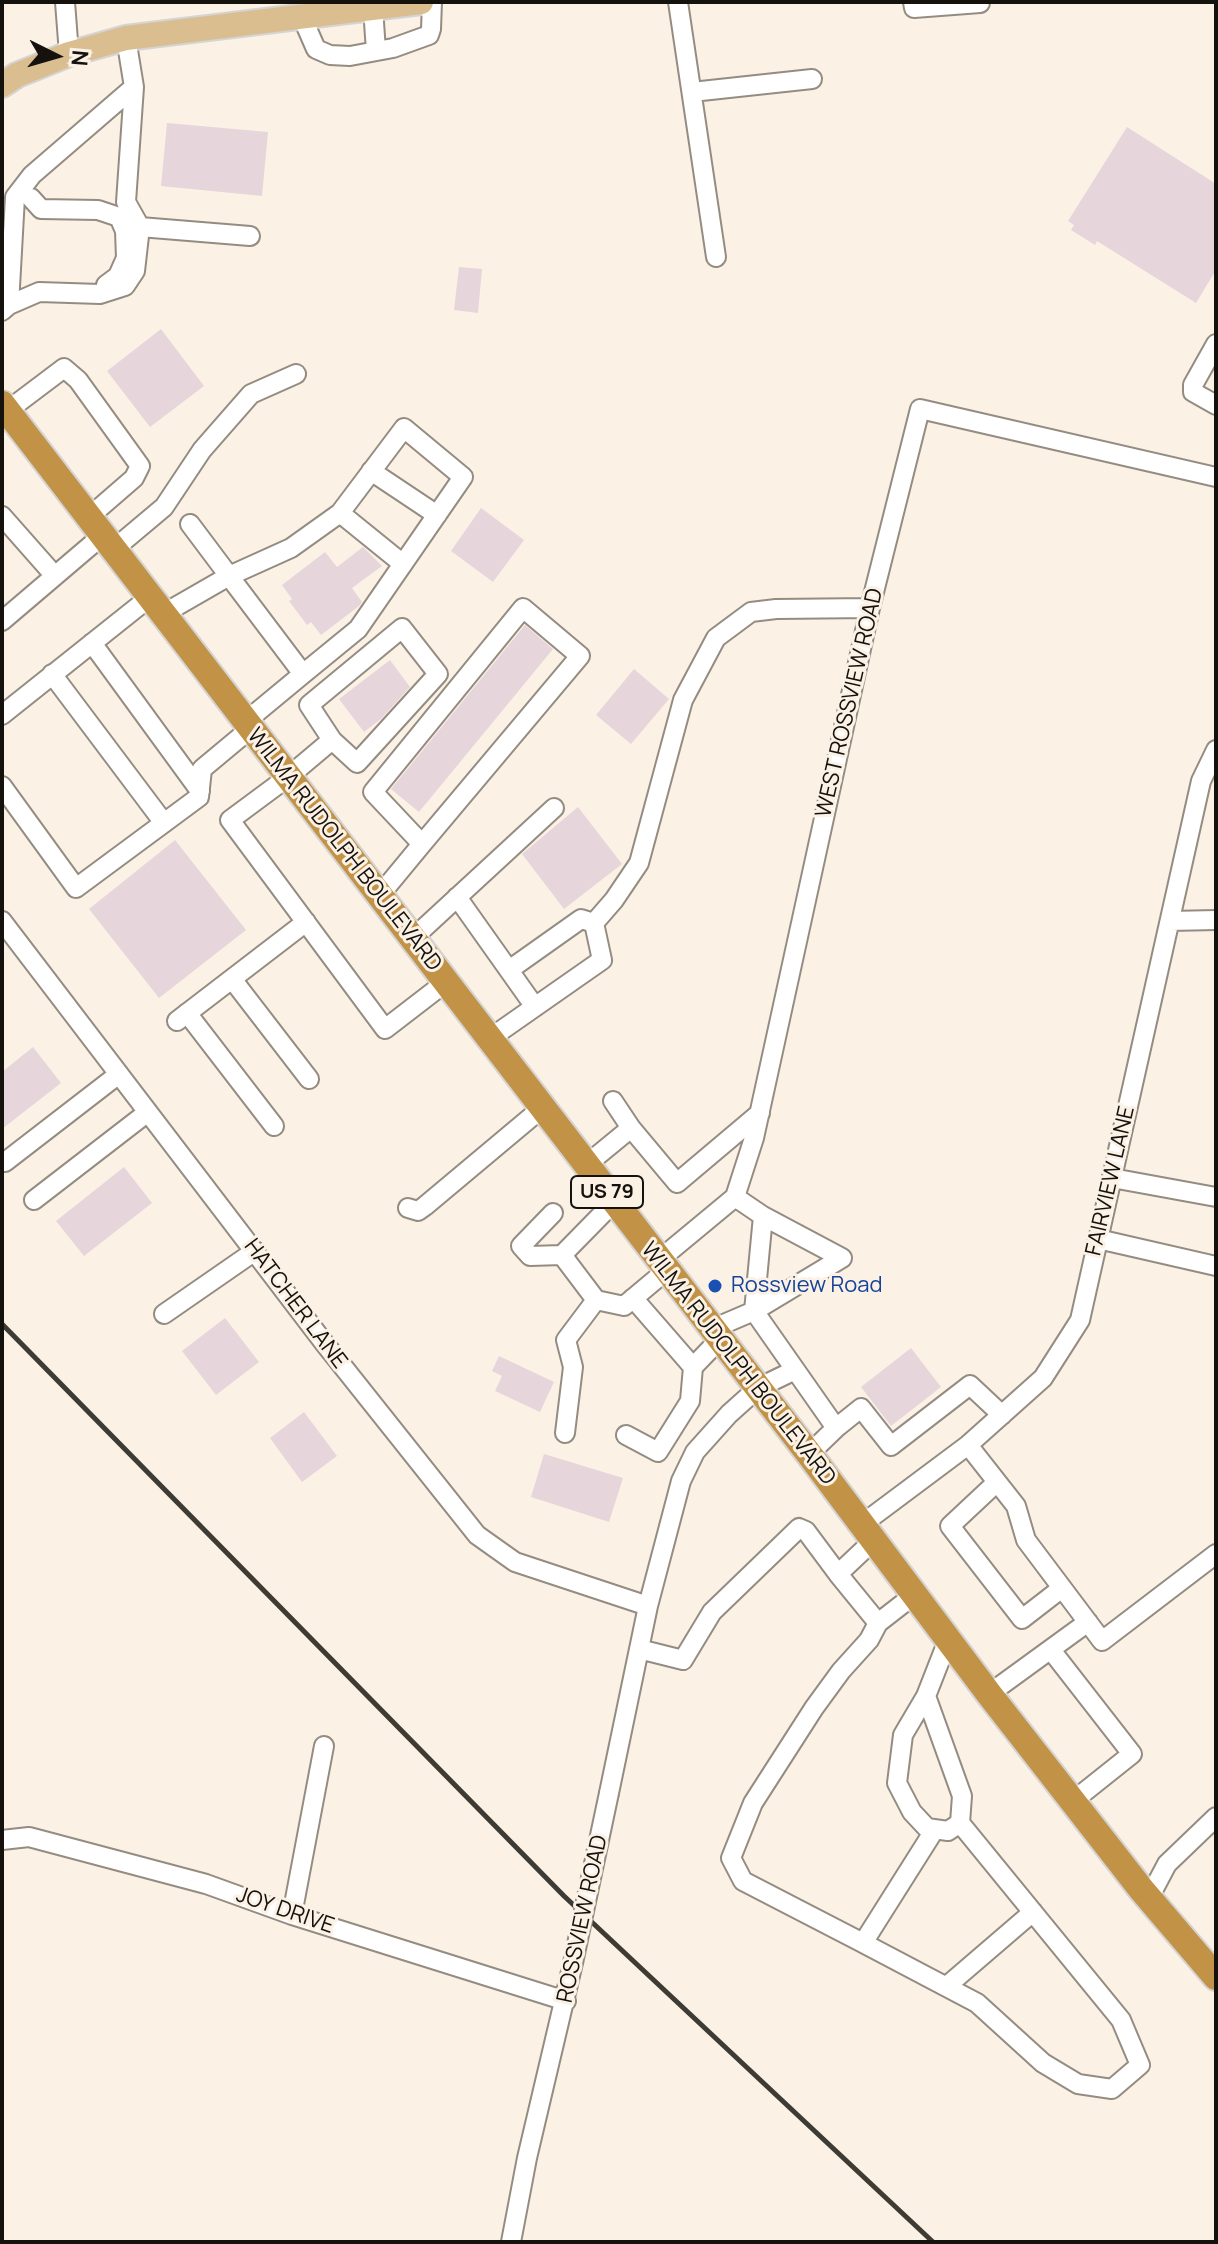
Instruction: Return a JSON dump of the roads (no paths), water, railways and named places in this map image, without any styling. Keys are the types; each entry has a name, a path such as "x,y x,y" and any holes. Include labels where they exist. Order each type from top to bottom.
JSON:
{"highway":[{"name":"WILMA RUDOLPH BOULEVARD","path":"5,408 809,1454 989,1694 1149,1898 1216,1977"}],"main road":[{"path":"2,85 17,75 69,54 126,38 421,2"}],"street":[{"path":"65,2 69,54"},
{"path":"302,17 316,49 330,55 350,56 429,35 432,2"},
{"path":"678,2 716,257"},
{"path":"913,2 914,8 980,3"},
{"path":"373,8 376,51"},
{"path":"5,308 39,292 100,294 125,286 135,271 140,227 126,202 134,87 126,38"},
{"path":"692,92 812,79"},
{"path":"5,308 23,197 32,175 134,87"},
{"path":"23,197 126,202"},
{"path":"23,197 41,209 98,210 119,217 125,231 126,258 118,276 109,281 100,294"},
{"path":"140,227 250,236"},
{"path":"1216,344 1193,385 1193,392 1216,405"},
{"path":"5,408 64,368 78,380 140,466 102,534"},
{"path":"2,621 102,534 164,507 202,450 251,394 296,374"},
{"name":"WEST ROSSVIEW ROAD","path":"735,1197 760,1113 870,608 920,409 1216,477"},
{"path":"2,715 92,643 157,605 291,548 340,513 404,428 463,477 358,629 303,674 202,769 199,797 76,888 2,786"},
{"path":"371,471 437,515"},
{"path":"340,513 403,564"},
{"path":"2,516 55,576"},
{"path":"190,524 303,674"},
{"path":"379,896 580,656 523,608 373,792 422,844"},
{"path":"594,923 639,863 683,700 716,638 751,612 870,608"},
{"path":"402,628 438,674 357,763 332,740 309,705 402,628"},
{"path":"92,643 200,791"},
{"path":"52,674 164,823"},
{"path":"332,740 230,820 385,1029 446,982"},
{"name":"FAIRVIEW LANE","path":"838,1574 867,1533 1043,1378 1080,1320 1201,781 1216,750"},
{"path":"412,939 554,808"},
{"path":"457,897 535,1007"},
{"path":"509,970 581,919 594,923"},
{"path":"1170,921 1216,920"},
{"path":"274,1126 182,1017 306,922"},
{"path":"489,1039 602,960 594,923"},
{"name":"HATCHER LANE","path":"4,927 477,1535 515,1562 648,1606"},
{"path":"232,979 309,1079"},
{"path":"5,1162 119,1074"},
{"path":"613,1101 631,1128 677,1183 760,1113"},
{"path":"408,1208 418,1211 425,1206 542,1108"},
{"path":"34,1200 148,1112"},
{"path":"586,1165 631,1128"},
{"path":"713,1154 743,1173"},
{"path":"1112,1178 1216,1197"},
{"path":"562,1255 596,1300 624,1306 735,1197 763,1216 842,1258 716,1334 693,1367 690,1401 658,1452 626,1435"},
{"path":"553,1213 521,1246 530,1256 562,1255 614,1202"},
{"path":"763,1216 754,1311 836,1428"},
{"path":"1098,1239 1216,1266"},
{"path":"164,1314 255,1251"},
{"path":"633,1298 693,1367"},
{"path":"565,1433 573,1367 566,1340 596,1300"},
{"name":"ROSSVIEW ROAD","path":"511,2242 527,2158 566,2001 648,1606 681,1481 703,1442 758,1388 795,1370"},
{"path":"809,1454 861,1408 891,1446 970,1385 1002,1415"},
{"path":"677,1421 703,1442"},
{"path":"968,1445 1016,1506 1026,1540 1102,1641 1216,1554"},
{"path":"997,1482 950,1526 1022,1619 1062,1588"},
{"path":"639,1649 683,1660 712,1612 799,1528 806,1531 878,1623"},
{"path":"914,1595 878,1623 869,1640 814,1708 753,1803 731,1858 743,1881 948,1985 977,2003 1043,2063 1078,2084 1112,2089 1140,2065 1121,2020 960,1823 962,1796 926,1696"},
{"path":"989,1694 1088,1622"},
{"path":"948,1640 926,1696 903,1735 897,1783 912,1812 927,1828 948,1831 960,1823"},
{"path":"1051,1650 1132,1754 1073,1801"},
{"path":"292,1915 324,1746"},
{"path":"1149,1898 1167,1864 1215,1821"},
{"path":"863,1943 935,1829"},
{"name":"JOY DRIVE","path":"2,1840 29,1837 206,1884 292,1915 566,2001"},
{"path":"948,1985 1033,1912"}],"railway":[{"path":"2,1324 564,1896 933,2242"}],"place":[{"name":"Rossview Road","path":"715,1286"}]}
